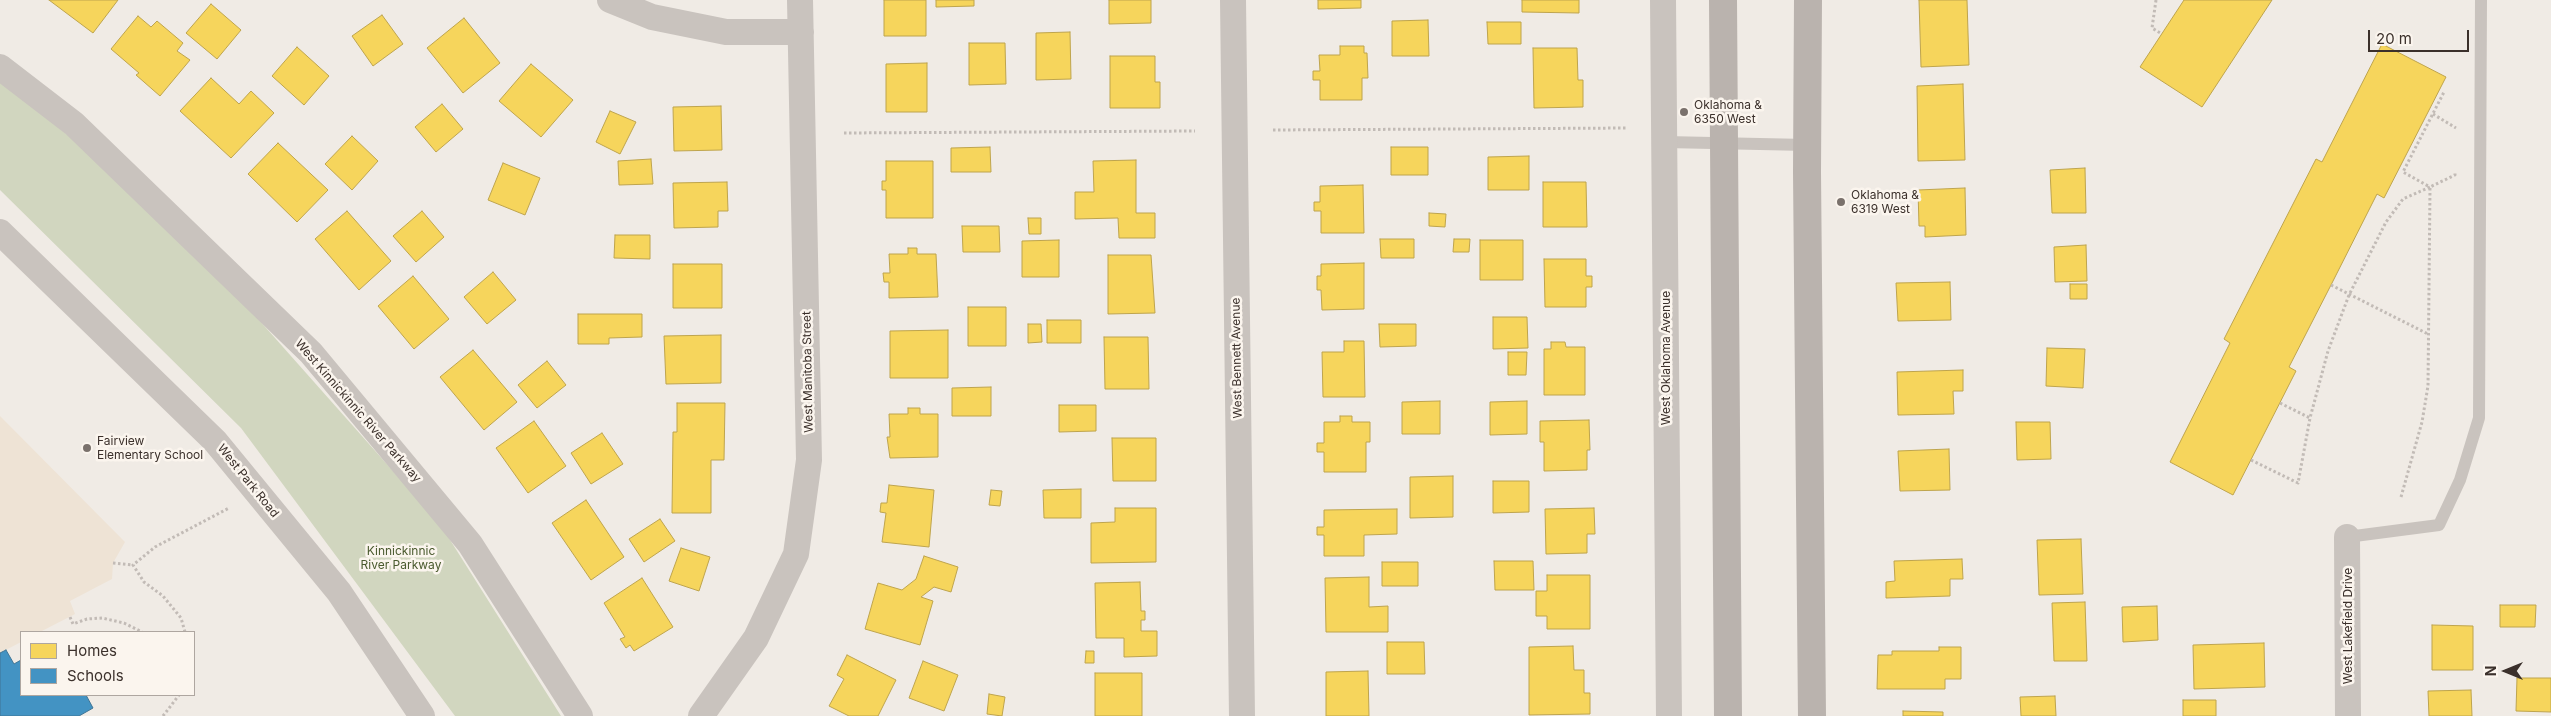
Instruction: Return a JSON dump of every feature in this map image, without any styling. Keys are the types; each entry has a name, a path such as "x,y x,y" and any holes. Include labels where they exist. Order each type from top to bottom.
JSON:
{"main road":[{"path":"1723,0 1728,716"},
{"path":"1808,0 1807,145 1812,716"}],"street":[{"path":"610,0 652,18 726,32 801,32"},
{"name":"West Manitoba Street","path":"701,716 756,638 796,554 809,460 800,0"},
{"name":"West Bennett Avenue","path":"1233,0 1242,716"},
{"name":"West Oklahoma Avenue","path":"1663,0 1669,716"},
{"name":"West Kinnickinnic River Parkway","path":"0,66 74,124 311,353 470,544 580,716"},
{"name":"West Park Road","path":"0,232 215,441 339,592 422,716"},
{"name":"West Lakefield Drive","path":"2347,537 2348,716"}],"lane":[{"path":"2347,537 2440,525 2460,480 2479,418 2481,0"},
{"path":"1665,142 1724,145 1807,145"}],"path":[{"path":"2156,0 2152,28 2162,34"},
{"path":"2430,187 2403,172 2444,92"},
{"path":"2433,114 2456,128"},
{"path":"2456,118 2456,137"},
{"path":"1273,130 1628,128"},
{"path":"844,133 1194,131"},
{"path":"2251,460 2298,483 2310,418 2328,351 2349,295 2386,222 2403,199 2455,176 2456,166"},
{"path":"2401,497 2422,422 2428,386 2430,187"},
{"path":"2331,285 2428,334"},
{"path":"2280,403 2310,418"},
{"path":"113,563 133,565 155,547 229,508"},
{"path":"133,565 144,582 163,596 181,618 185,631"},
{"path":"70,617 74,624 87,619 102,618 124,623 140,631"},
{"path":"164,716 178,696"}],"green space":[{"name":"Kinnickinnic River Parkway","path":"0,80 165,214 440,524 561,716 455,716 241,428 0,190"}],"shaded area":[{"path":"0,416 125,542 113,563 112,579 70,601 75,614 42,631 20,631 20,643 0,653"}],"building: Homes":[{"path":"49,0 118,0 93,33"},
{"path":"884,0 926,0 926,36 884,36"},
{"path":"936,0 974,0 974,6 936,7"},
{"path":"1109,0 1151,0 1151,23 1109,24"},
{"path":"1318,0 1361,0 1361,8 1318,9"},
{"path":"1522,0 1579,0 1579,13 1522,12"},
{"path":"1919,0 1967,0 1969,65 1921,67"},
{"path":"2184,0 2272,0 2202,107 2140,67"},
{"path":"211,4 241,30 217,59 186,33"},
{"path":"382,15 403,44 373,66 352,36"},
{"path":"138,16 151,27 157,21 183,43 177,51 190,60 160,96 136,75 139,73 111,49"},
{"path":"464,18 500,63 463,93 427,48"},
{"path":"1428,20 1429,56 1392,56 1392,21"},
{"path":"1487,22 1521,22 1521,44 1488,44"},
{"path":"1070,32 1071,79 1036,80 1036,33"},
{"path":"969,43 1005,43 1006,84 969,85"},
{"path":"2382,44 2446,77 2384,198 2377,194 2289,367 2296,371 2233,495 2170,462 2230,343 2224,339 2316,159 2322,162"},
{"path":"1340,46 1364,46 1364,53 1367,53 1368,78 1362,78 1362,100 1320,100 1320,80 1313,80 1313,71 1320,71 1319,55 1340,55"},
{"path":"297,47 329,76 304,105 272,76"},
{"path":"1533,48 1577,48 1578,80 1583,80 1583,107 1534,108"},
{"path":"1110,56 1155,56 1155,82 1160,82 1160,108 1110,108"},
{"path":"927,63 927,112 886,112 886,64"},
{"path":"531,64 573,100 541,137 499,101"},
{"path":"211,78 239,104 251,91 274,113 231,158 180,111"},
{"path":"1963,84 1965,160 1918,161 1917,86"},
{"path":"442,104 463,129 436,152 415,127"},
{"path":"721,106 722,150 674,151 673,107"},
{"path":"610,111 636,122 620,154 596,142"},
{"path":"352,136 378,161 352,190 325,164"},
{"path":"278,143 328,190 297,222 248,174"},
{"path":"990,147 991,172 951,172 951,148"},
{"path":"1391,147 1428,147 1428,175 1391,175"},
{"path":"1529,156 1529,190 1488,190 1488,157"},
{"path":"651,159 653,184 619,185 618,161"},
{"path":"1136,160 1136,213 1155,213 1155,238 1119,238 1118,218 1075,219 1075,192 1094,192 1093,161"},
{"path":"886,161 933,161 933,218 886,218 886,190 882,190 882,181 886,181"},
{"path":"503,163 540,178 525,215 488,200"},
{"path":"2085,168 2086,213 2052,213 2050,170"},
{"path":"727,182 728,211 718,211 718,227 674,228 673,183"},
{"path":"1543,182 1586,182 1587,227 1543,227"},
{"path":"1363,185 1364,233 1321,233 1321,211 1314,211 1314,202 1320,202 1320,186"},
{"path":"1965,188 1966,235 1925,237 1925,226 1919,226 1918,190"},
{"path":"347,211 391,261 359,290 315,239"},
{"path":"422,211 444,237 416,262 393,236"},
{"path":"1429,213 1446,214 1445,227 1429,226"},
{"path":"1028,218 1041,218 1041,234 1029,234"},
{"path":"962,226 999,226 1000,252 963,252"},
{"path":"615,235 650,235 650,259 614,258"},
{"path":"1380,239 1414,239 1414,258 1381,258"},
{"path":"1454,239 1470,239 1469,252 1453,252"},
{"path":"1059,240 1059,277 1022,277 1022,241"},
{"path":"1480,240 1523,240 1523,280 1480,280"},
{"path":"2086,245 2087,281 2055,282 2054,247"},
{"path":"908,248 917,248 917,254 936,254 938,297 889,298 889,282 884,282 883,273 890,273 889,254 908,254"},
{"path":"1108,255 1151,255 1155,313 1108,314"},
{"path":"1544,259 1586,259 1586,276 1592,276 1592,287 1586,287 1586,307 1545,307"},
{"path":"1364,263 1364,309 1322,310 1321,290 1317,290 1317,276 1321,276 1321,264"},
{"path":"673,264 722,264 722,308 673,308"},
{"path":"493,272 516,300 487,324 464,297"},
{"path":"413,276 449,319 414,349 378,306"},
{"path":"1950,282 1951,320 1898,321 1896,283"},
{"path":"2070,284 2087,284 2087,299 2070,299"},
{"path":"968,307 1006,307 1006,346 968,346"},
{"path":"578,314 642,314 642,337 609,338 609,344 578,344"},
{"path":"1493,317 1527,317 1528,348 1493,349"},
{"path":"1047,320 1081,320 1081,343 1047,343"},
{"path":"1028,324 1041,324 1042,342 1028,343"},
{"path":"1379,324 1416,324 1416,346 1380,347"},
{"path":"948,330 948,378 890,378 890,331"},
{"path":"721,335 721,383 666,384 664,336"},
{"path":"1104,337 1148,337 1149,389 1105,389"},
{"path":"1344,341 1364,341 1365,397 1323,397 1322,352 1344,352"},
{"path":"1551,342 1565,342 1566,347 1585,347 1585,395 1544,395 1544,349 1551,349"},
{"path":"2047,348 2085,349 2083,388 2046,386"},
{"path":"473,350 517,402 484,430 440,377"},
{"path":"1508,352 1527,352 1526,375 1508,375"},
{"path":"547,361 566,385 537,408 518,385"},
{"path":"1963,370 1963,391 1953,391 1954,414 1898,415 1897,372"},
{"path":"991,387 991,416 952,416 952,388"},
{"path":"1440,401 1440,434 1402,434 1402,402"},
{"path":"1527,401 1527,434 1490,435 1490,402"},
{"path":"677,403 725,403 724,460 711,460 711,513 672,513 673,432 677,432"},
{"path":"1059,405 1096,405 1096,431 1059,432"},
{"path":"908,408 920,408 920,414 938,414 938,457 890,458 887,437 890,437 889,414 908,414"},
{"path":"1340,416 1352,416 1352,422 1370,422 1370,442 1366,442 1366,472 1324,472 1324,452 1317,452 1317,443 1324,443 1324,422 1340,422"},
{"path":"1589,420 1590,450 1587,450 1587,470 1544,471 1544,442 1540,442 1540,421"},
{"path":"534,421 566,466 528,493 496,448"},
{"path":"2016,422 2050,422 2051,459 2017,460"},
{"path":"602,433 623,464 591,484 571,453"},
{"path":"1112,438 1156,438 1156,481 1113,481"},
{"path":"1949,449 1950,490 1900,491 1898,451"},
{"path":"1453,476 1453,517 1410,518 1410,477"},
{"path":"1493,481 1529,481 1529,512 1493,513"},
{"path":"889,485 934,490 929,547 882,542 886,513 880,512 881,503 887,503"},
{"path":"1081,489 1081,518 1044,518 1043,490"},
{"path":"991,490 1002,491 1000,506 989,505"},
{"path":"586,500 624,557 591,580 552,523"},
{"path":"1115,508 1156,508 1156,562 1091,563 1091,523 1115,522"},
{"path":"1594,508 1595,534 1587,534 1587,553 1546,554 1545,509"},
{"path":"1397,509 1397,534 1364,535 1364,556 1324,556 1324,535 1317,535 1317,527 1324,527 1324,510"},
{"path":"660,519 675,541 644,562 629,539"},
{"path":"2081,539 2083,594 2039,595 2037,540"},
{"path":"681,548 710,557 699,591 669,581"},
{"path":"924,556 958,567 951,592 934,587 921,597 933,601 920,645 865,629 878,583 902,590 916,579"},
{"path":"1962,559 1963,579 1950,579 1950,596 1886,598 1886,582 1895,581 1894,561"},
{"path":"1494,561 1533,561 1534,590 1495,590"},
{"path":"1382,562 1418,562 1418,586 1382,586"},
{"path":"1547,575 1590,575 1590,629 1547,629 1547,616 1536,616 1536,591 1547,591"},
{"path":"1369,577 1369,607 1388,606 1388,632 1326,632 1325,578"},
{"path":"642,578 673,627 634,651 630,645 626,648 620,639 625,637 604,603"},
{"path":"1140,582 1141,611 1145,611 1145,620 1141,620 1141,631 1157,631 1157,656 1124,657 1124,638 1096,638 1095,583"},
{"path":"2085,602 2087,661 2054,661 2052,603"},
{"path":"2500,605 2536,605 2535,627 2500,627"},
{"path":"2157,606 2158,640 2123,642 2122,607"},
{"path":"2432,625 2473,626 2473,670 2432,670"},
{"path":"1387,642 1424,642 1425,674 1387,674"},
{"path":"2264,643 2265,687 2194,689 2193,645"},
{"path":"1573,646 1574,670 1584,670 1584,693 1590,693 1590,714 1529,715 1529,647"},
{"path":"1939,647 1961,647 1961,679 1945,679 1945,689 1877,689 1878,655 1892,655 1892,651 1939,651"},
{"path":"1086,651 1094,651 1094,663 1085,663"},
{"path":"847,655 896,680 878,716 849,716 829,706 844,679 837,675"},
{"path":"923,661 958,675 944,711 909,698"},
{"path":"1368,671 1369,716 1326,716 1326,672"},
{"path":"1095,673 1142,673 1142,716 1095,716"},
{"path":"2517,678 2551,678 2551,712 2516,711"},
{"path":"2471,690 2472,716 2429,716 2428,691"},
{"path":"989,694 1005,697 1002,716 987,714"},
{"path":"2055,696 2056,716 2021,716 2020,697"},
{"path":"2183,700 2216,700 2216,716 2183,716"},
{"path":"1903,711 1943,712 1943,716 1903,716"}],"building: Schools":[{"path":"6,650 14,664 20,661 20,696 87,696 93,708 79,716 0,716 0,653"}],"place":[{"name":"Oklahoma & 6350 West","path":"1684,112"},
{"name":"Oklahoma & 6319 West","path":"1841,202"},
{"name":"Fairview Elementary School","path":"87,448"}]}
